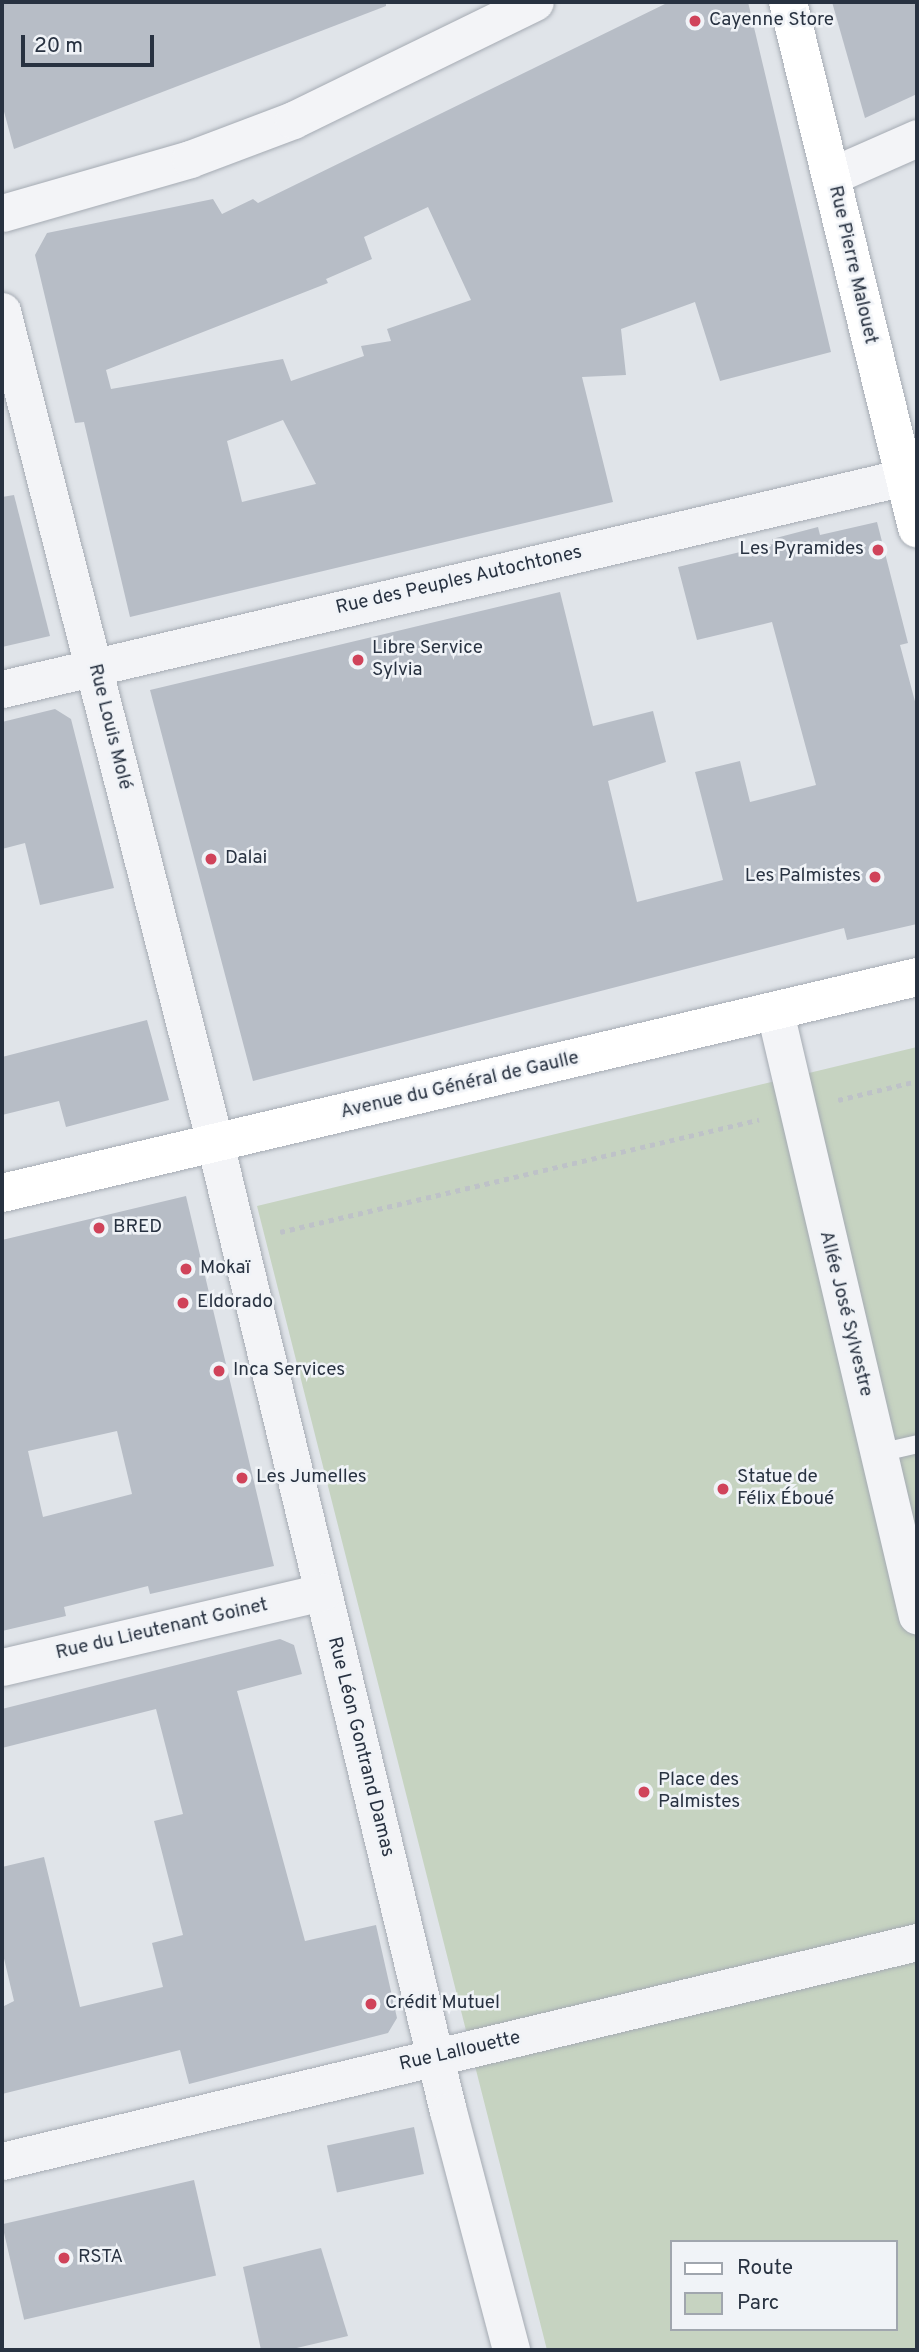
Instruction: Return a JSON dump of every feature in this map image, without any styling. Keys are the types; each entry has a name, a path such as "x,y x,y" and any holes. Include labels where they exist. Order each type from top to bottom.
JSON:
{"street":[{"path":"2,213 190,159 293,120 535,2"},
{"name":"Rue Pierre Malouet","path":"788,2 910,476 917,528"},
{"path":"831,176 917,138"},
{"name":"Rue Louis Molé","path":"2,312 215,1143"},
{"name":"Rue des Peuples Autochtones","path":"2,689 910,476"},
{"name":"Avenue du Général de Gaulle","path":"2,1193 917,977"},
{"name":"Allée José Sylvestre","path":"775,1012 917,1616"},
{"name":"Rue Léon Gontrand Damas","path":"215,1143 322,1592 511,2350"},
{"name":"Rue du Lieutenant Goinet","path":"2,1667 322,1592"},
{"name":"Rue Lallouette","path":"2,2161 917,1942"}],"lane":[{"path":"879,1453 917,1444"}],"path":[{"path":"824,1104 917,1081"},
{"path":"269,1234 767,1119"}],"green space":[{"name":"Place des Palmistes","path":"917,1047 917,2350 547,2350 257,1206"}],"building":[{"path":"2,2 386,2 386,6 14,149 2,104"},
{"path":"669,2 748,2 831,352 720,381 695,302 621,329 626,375 582,377 613,502 130,617 84,422 75,423 35,255 47,233 213,199 222,214 253,199 258,203","holes":["428,207 471,300 387,329 391,341 361,346 364,356 291,381 283,359 111,389 106,370 328,283 326,279 372,259 364,237","283,420 316,484 242,502 227,441"]},
{"path":"832,2 917,2 917,94 865,118"},
{"path":"14,495 50,636 2,647 2,497"},
{"path":"877,522 908,643 900,645 917,709 917,924 847,940 844,928 253,1081 150,690 560,592 593,726 653,711 666,762 608,781 637,902 723,880 695,772 740,761 750,802 816,785 772,622 697,640 678,567 773,544 772,539 818,527 820,535"},
{"path":"55,709 71,719 114,888 40,905 25,843 2,849 2,722"},
{"path":"147,1020 169,1100 66,1127 59,1101 2,1115 2,1057"},
{"path":"186,1196 274,1566 150,1594 148,1586 64,1607 66,1616 2,1631 2,1240","holes":["117,1431 132,1494 43,1517 28,1451"]},
{"path":"280,1639 294,1645 302,1674 237,1691 305,1941 376,1925 397,2018 388,2033 189,2084 180,2050 2,2094 2,2007 14,2001 2,1950 2,1867 44,1857 80,2007 163,1987 152,1943 183,1935 154,1821 183,1814 156,1709 2,1748 2,1709"},
{"path":"414,2127 424,2174 337,2192 327,2146"},
{"path":"194,2180 216,2275 24,2320 2,2224"},
{"path":"321,2248 348,2336 288,2350 261,2350 243,2267"}],"place":[{"name":"Cayenne Store","path":"695,21"},
{"name":"Les Pyramides","path":"878,550"},
{"name":"Libre Service Sylvia","path":"358,660"},
{"name":"Dalai","path":"211,859"},
{"name":"Les Palmistes","path":"875,877"},
{"name":"BRED","path":"99,1228"},
{"name":"Mokaï","path":"186,1269"},
{"name":"Eldorado","path":"183,1303"},
{"name":"Inca Services","path":"219,1371"},
{"name":"Les Jumelles","path":"242,1478"},
{"name":"Statue de Félix Éboué","path":"723,1489"},
{"name":"Place des Palmistes","path":"644,1792"},
{"name":"Crédit Mutuel","path":"371,2004"},
{"name":"RSTA","path":"64,2258"}]}
